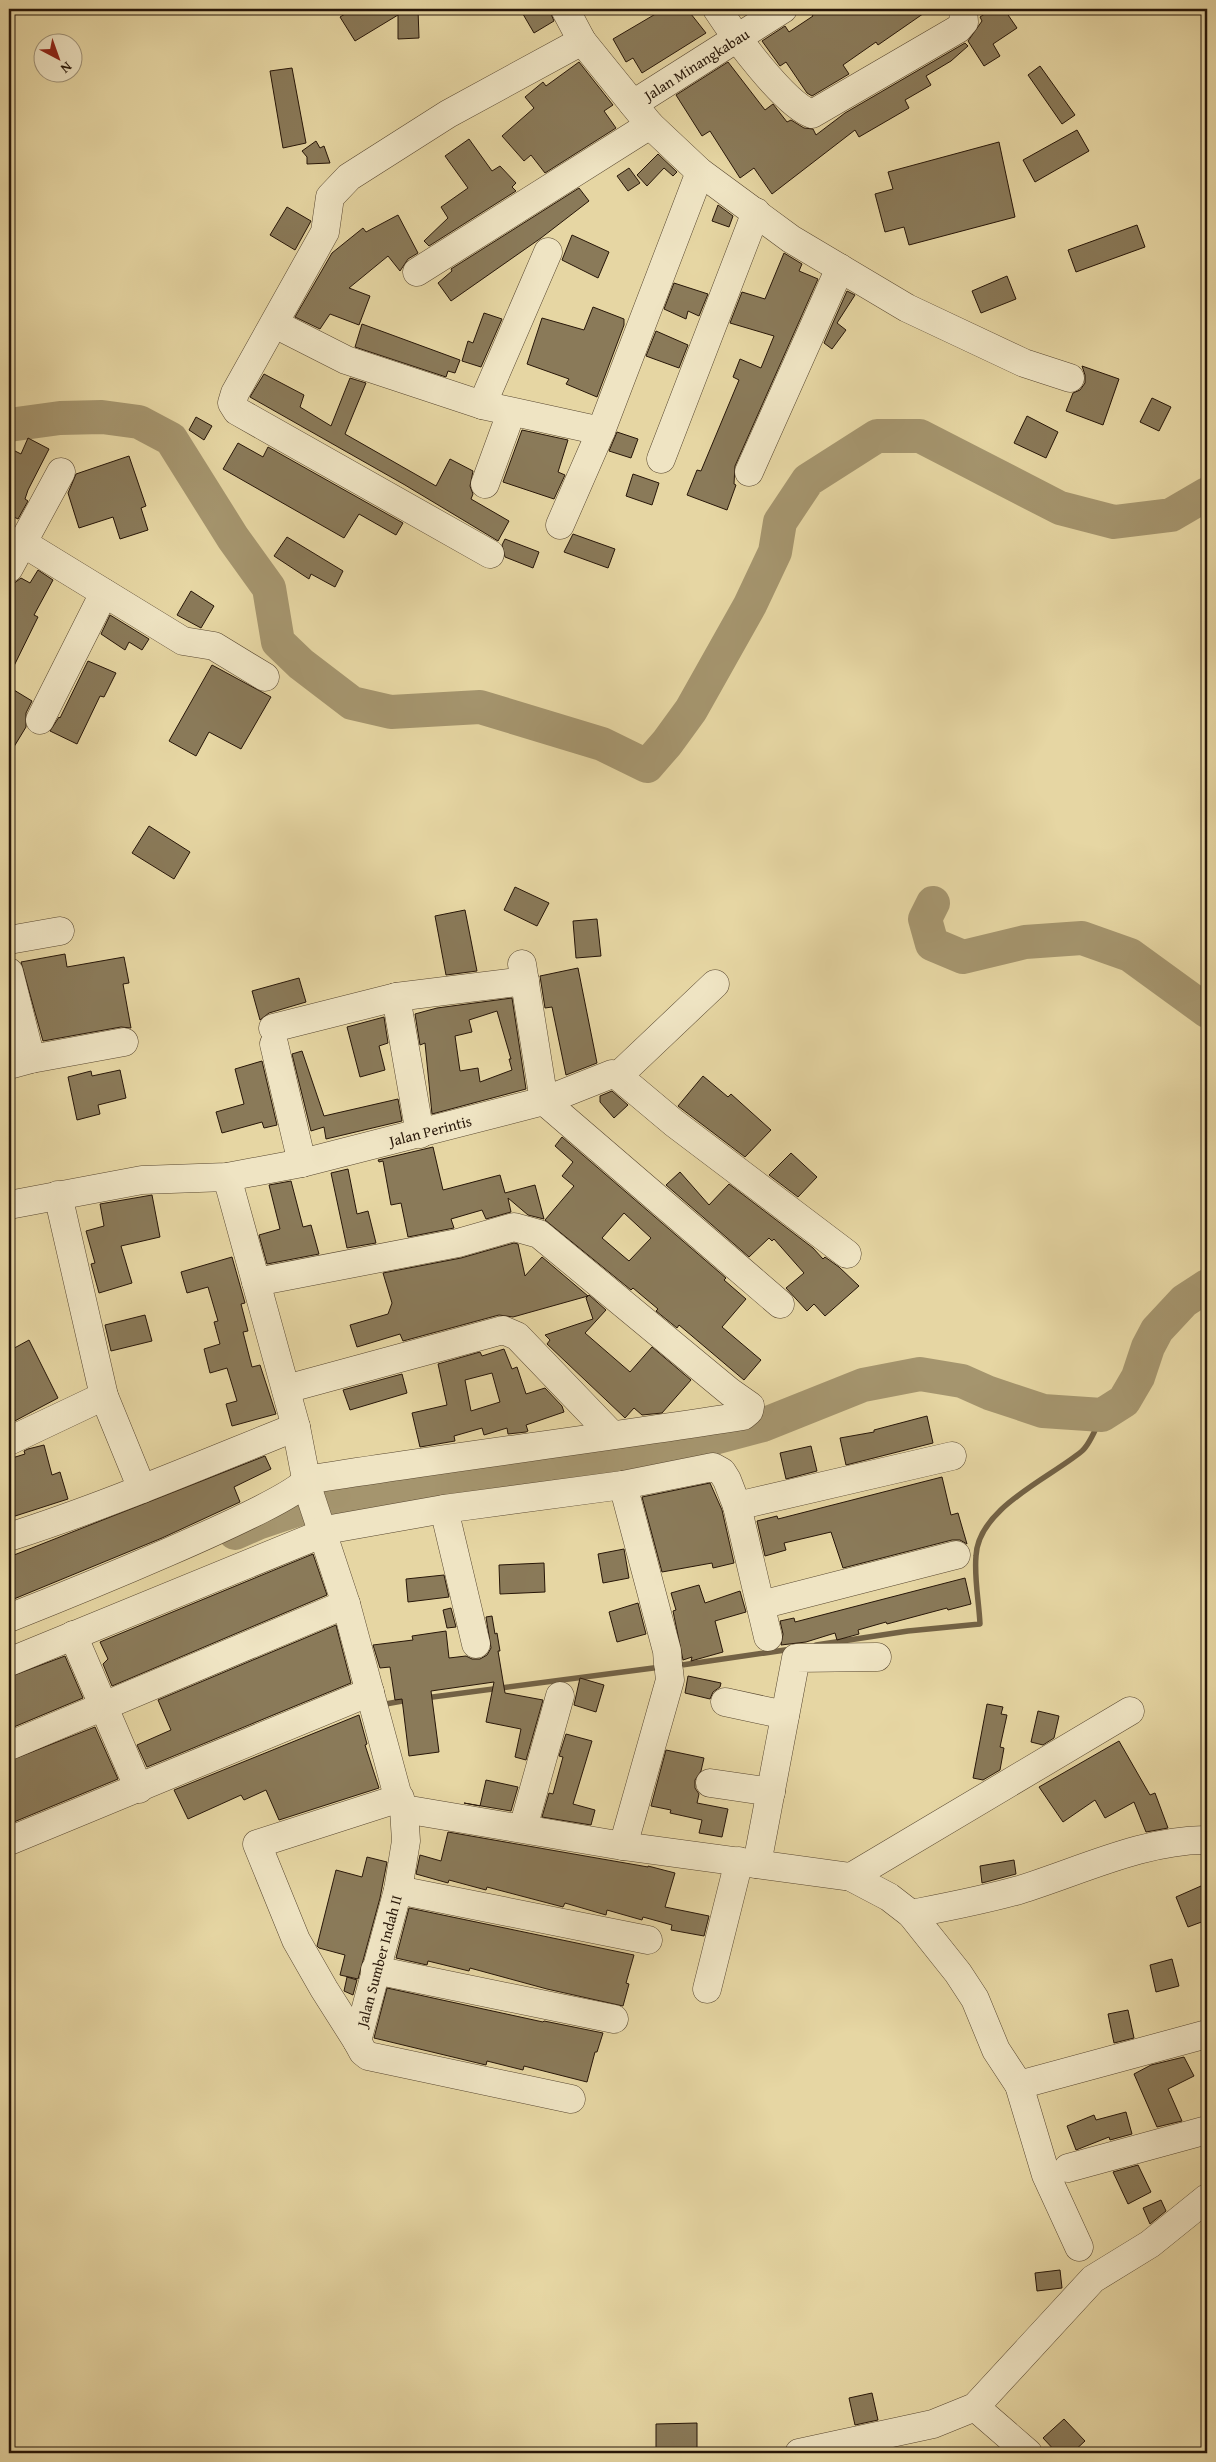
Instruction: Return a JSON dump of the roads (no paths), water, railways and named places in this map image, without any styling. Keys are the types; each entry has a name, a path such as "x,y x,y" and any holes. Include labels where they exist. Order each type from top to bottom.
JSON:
{"street":[{"name":"Jalan Minangkabau","path":"565,9 582,41 633,104 783,9"},
{"path":"717,9 736,38 793,104 812,114 958,29 964,22 963,9"},
{"path":"490,554 236,411 227,414 235,393 325,232 330,197 349,176 448,114 582,41"},
{"path":"633,104 650,125 700,172 791,240 907,308 1024,364 1070,378"},
{"path":"417,272 650,125"},
{"path":"560,525 601,431 700,172"},
{"path":"661,459 756,212"},
{"path":"482,405 548,252"},
{"path":"749,472 840,268"},
{"path":"275,324 346,360 482,405 601,431"},
{"path":"485,484 511,412"},
{"path":"9,568 61,472"},
{"path":"23,544 183,641 214,646 265,677"},
{"path":"40,720 104,593"},
{"path":"9,940 60,932"},
{"path":"9,972 20,1062 124,1042"},
{"path":"302,1164 274,1036 396,997 524,973 544,1101 780,1304"},
{"path":"715,984 618,1076 674,1122 847,1254"},
{"path":"396,997 420,1134"},
{"name":"Jalan Perintis","path":"9,1204 142,1180 227,1177 302,1164 544,1101 612,1074 618,1076"},
{"name":"Jalan Sumber Indah II","path":"227,1177 296,1427 307,1485 346,1604 402,1804 406,1840 398,1890 357,2041 363,2052 368,2056 571,2099"},
{"path":"58,1195 104,1396 142,1489"},
{"path":"9,1618 122,1572 254,1512 307,1485 440,1459 743,1416 749,1411 750,1406 538,1234 514,1227 458,1243 256,1282"},
{"path":"286,1389 503,1330 517,1336 612,1435"},
{"path":"9,1441 104,1396"},
{"path":"9,1538 142,1489 296,1427"},
{"path":"737,1506 952,1456"},
{"path":"9,1662 321,1531 444,1509 623,1485 713,1467 722,1472 728,1480 737,1506 762,1605 768,1637"},
{"path":"623,1485 667,1651 670,1680 623,1846"},
{"path":"444,1509 476,1644"},
{"path":"762,1605 956,1555"},
{"path":"9,1746 346,1604"},
{"path":"72,1634 139,1789"},
{"path":"707,1989 771,1792 796,1658 877,1657"},
{"path":"9,1841 139,1789 370,1692"},
{"path":"523,1828 560,1696"},
{"path":"725,1702 785,1716"},
{"path":"851,1877 1130,1711"},
{"path":"710,1783 771,1792"},
{"path":"357,2041 296,1940 257,1844 402,1804 623,1846 851,1877 889,1897 911,1914 958,1973 975,1999 996,2050 1020,2084 1046,2175 1079,2247"},
{"path":"911,1914 968,1904 1020,1890 1130,1852 1195,1840 1207,1840"},
{"path":"398,1890 648,1940"},
{"path":"375,1970 614,2019"},
{"path":"1020,2084 1207,2034"},
{"path":"1068,2168 1207,2130"},
{"path":"799,2453 933,2424 975,2407 1093,2280 1150,2244 1207,2198"},
{"path":"975,2407 1028,2453"}],"waterway":[{"path":"9,425 60,418 102,417 139,422 171,439 233,538 269,588 278,642 301,664 352,703 391,712 480,707 602,744 647,766 667,743 691,710 750,605 775,552 780,522 808,480 877,436 920,436 1060,508 1114,522 1171,515 1207,494"},
{"path":"933,903 925,919 932,944 963,957 1025,942 1082,938 1130,955 1207,1011"},
{"path":"235,1533 260,1522 326,1500 421,1484 665,1451 763,1425 863,1385 920,1374 962,1381 989,1393 1043,1411 1102,1415 1124,1401 1138,1377 1148,1347 1157,1330 1184,1301 1207,1286"},
{"path":"816,1645 908,1631 980,1624 976,1556 980,1539 989,1523 1018,1496 1082,1451 1091,1439 1102,1415"},
{"path":"675,1666 792,1649"},
{"path":"425,1698 661,1667"},
{"path":"380,1705 408,1700"}]}
